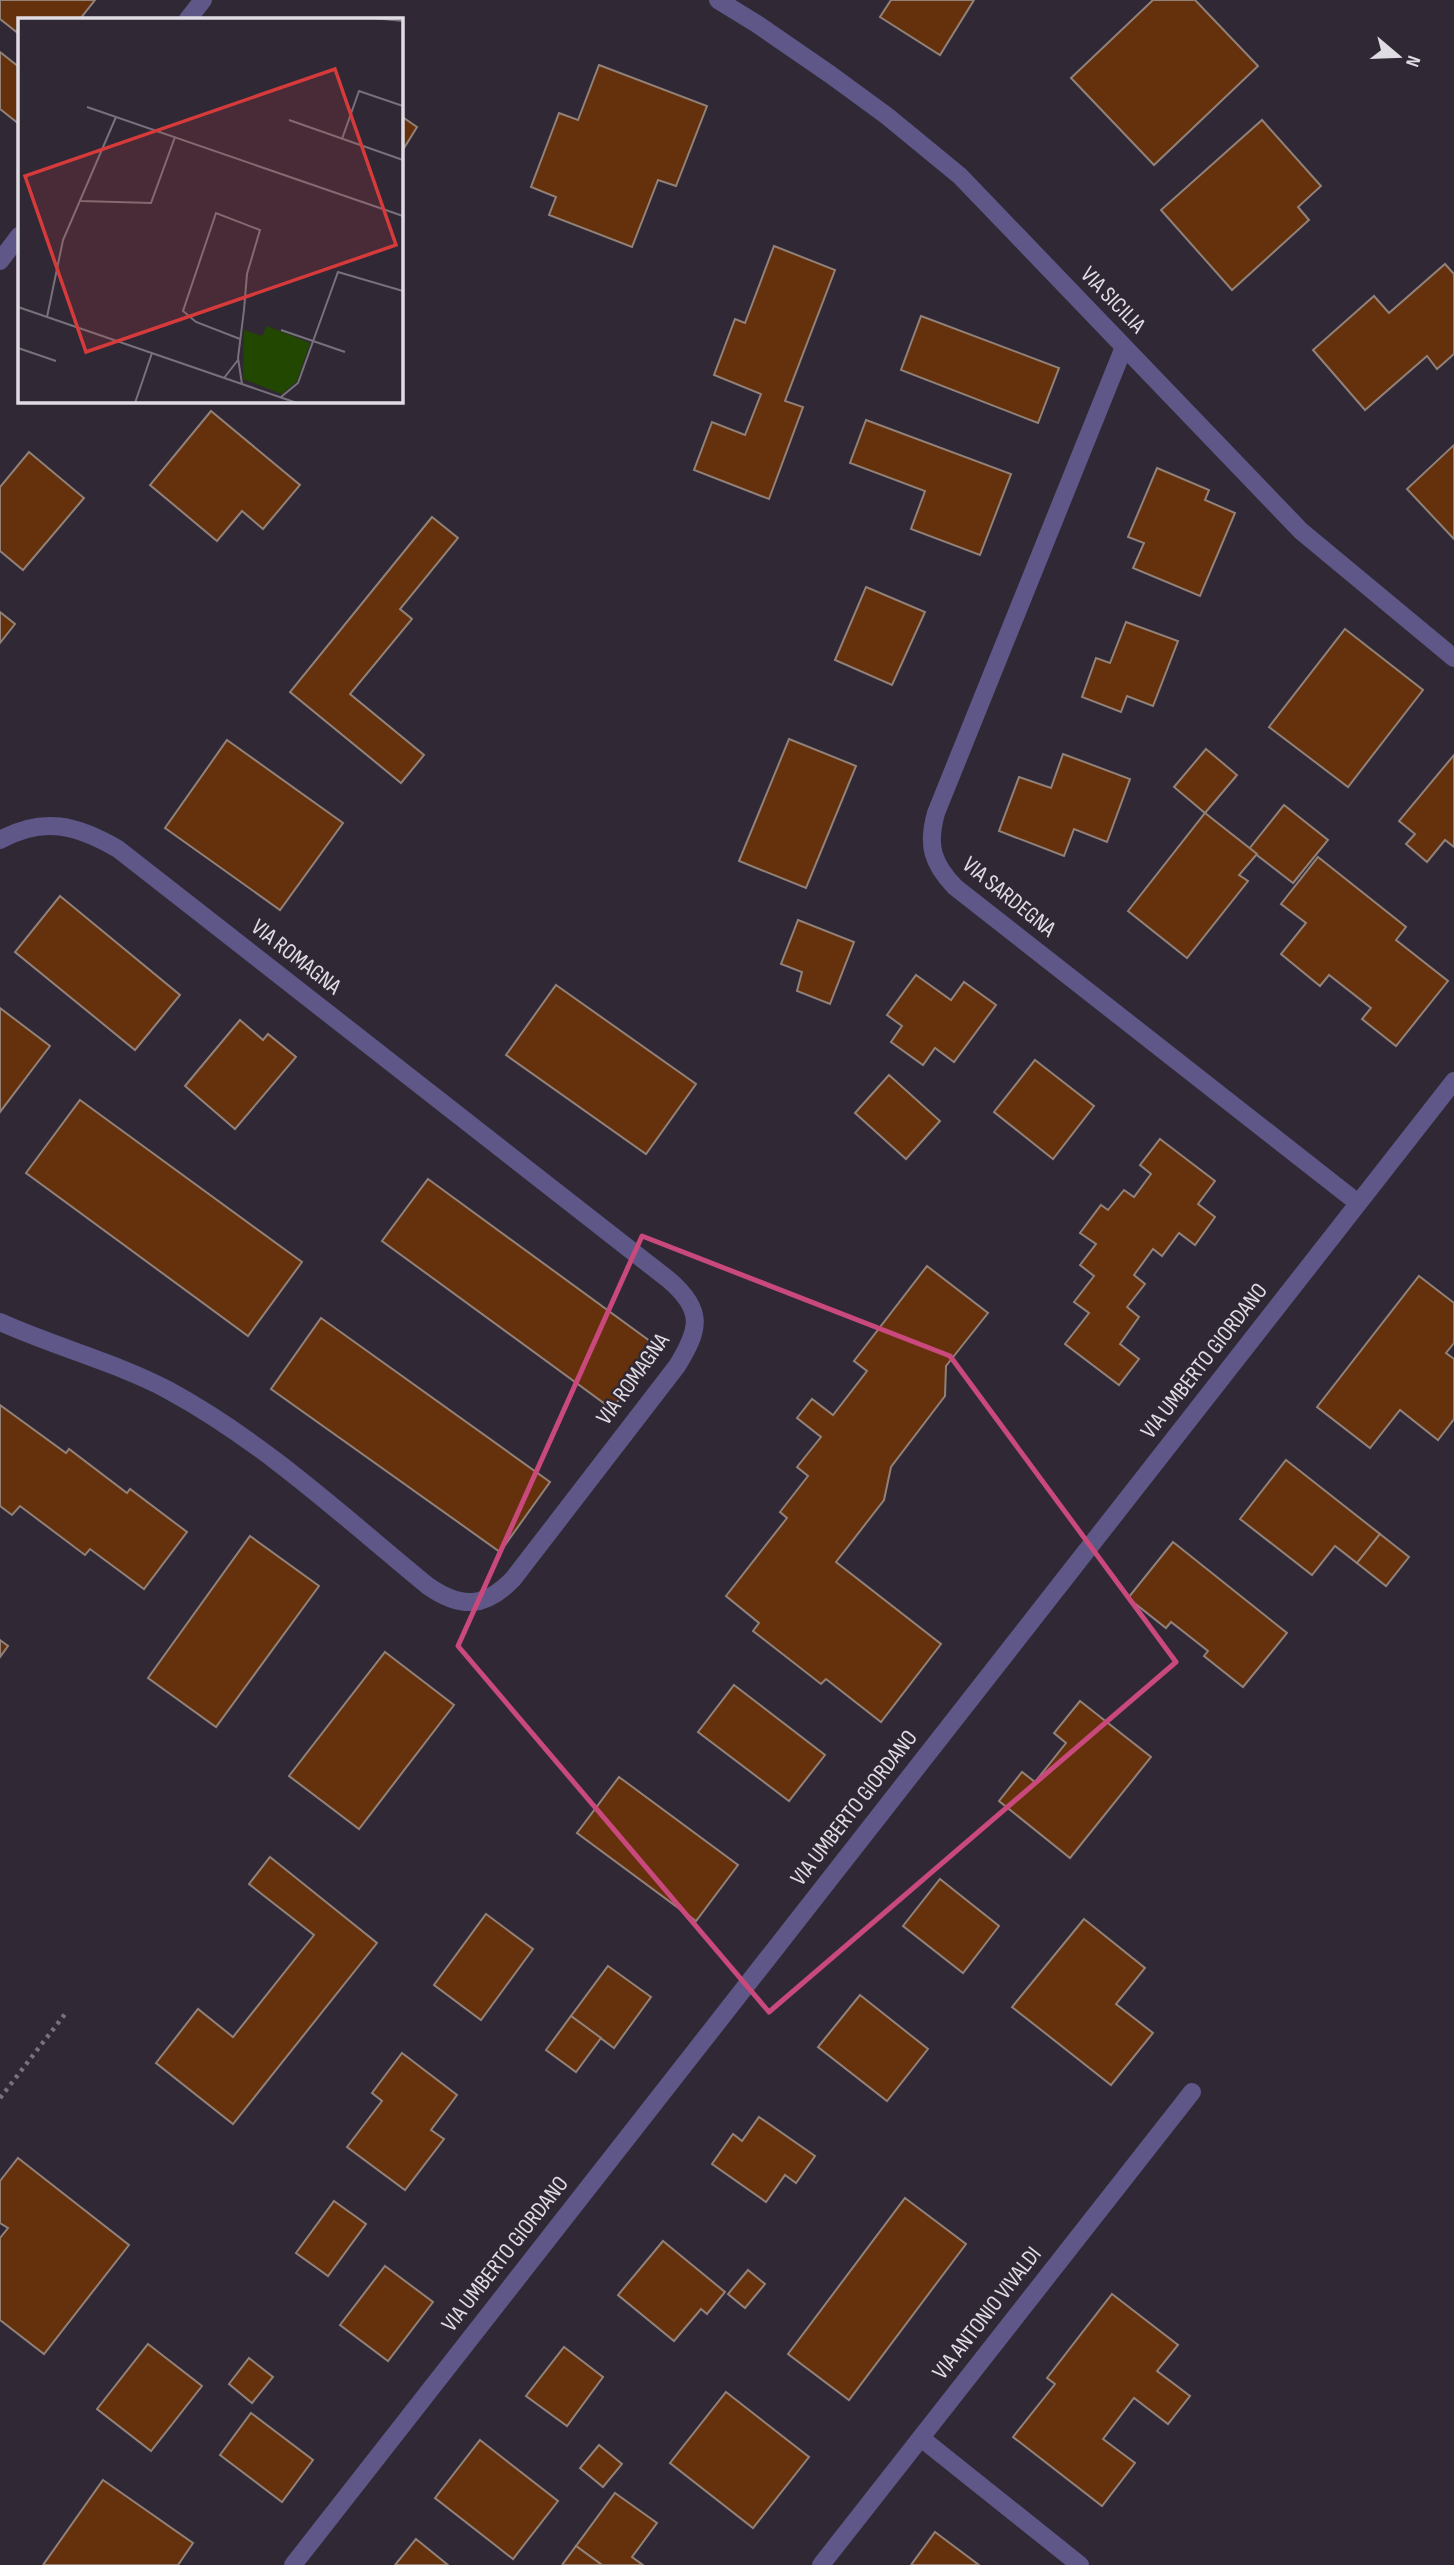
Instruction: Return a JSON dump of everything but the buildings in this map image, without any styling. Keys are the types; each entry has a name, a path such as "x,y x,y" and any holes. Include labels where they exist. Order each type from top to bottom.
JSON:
{"street":[{"path":"189,18 203,0"},
{"name":"VIA SICILIA","path":"718,0 831,75 933,152 986,201 1301,531 1454,658"},
{"path":"0,261 18,237"},
{"name":"VIA SARDEGNA","path":"1124,347 936,813 930,832 931,845 942,873 955,887 1358,1203"},
{"name":"VIA ROMAGNA","path":"0,839 34,825 50,824 92,836 118,849 670,1280 684,1293 693,1307 696,1321 687,1349 677,1366 513,1578 498,1594 472,1602 458,1602 444,1597 428,1586 265,1452 194,1405 112,1364 0,1322"},
{"name":"VIA UMBERTO GIORDANO","path":"293,2565 1454,1081"},
{"name":"VIA ANTONIO VIVALDI","path":"821,2565 1192,2092"},
{"path":"921,2438 1080,2565"}],"path":[{"path":"0,2098 65,2014"}],"highlighted area":[{"path":"642,1236 950,1356 1176,1662 769,2012 458,1646"}]}
